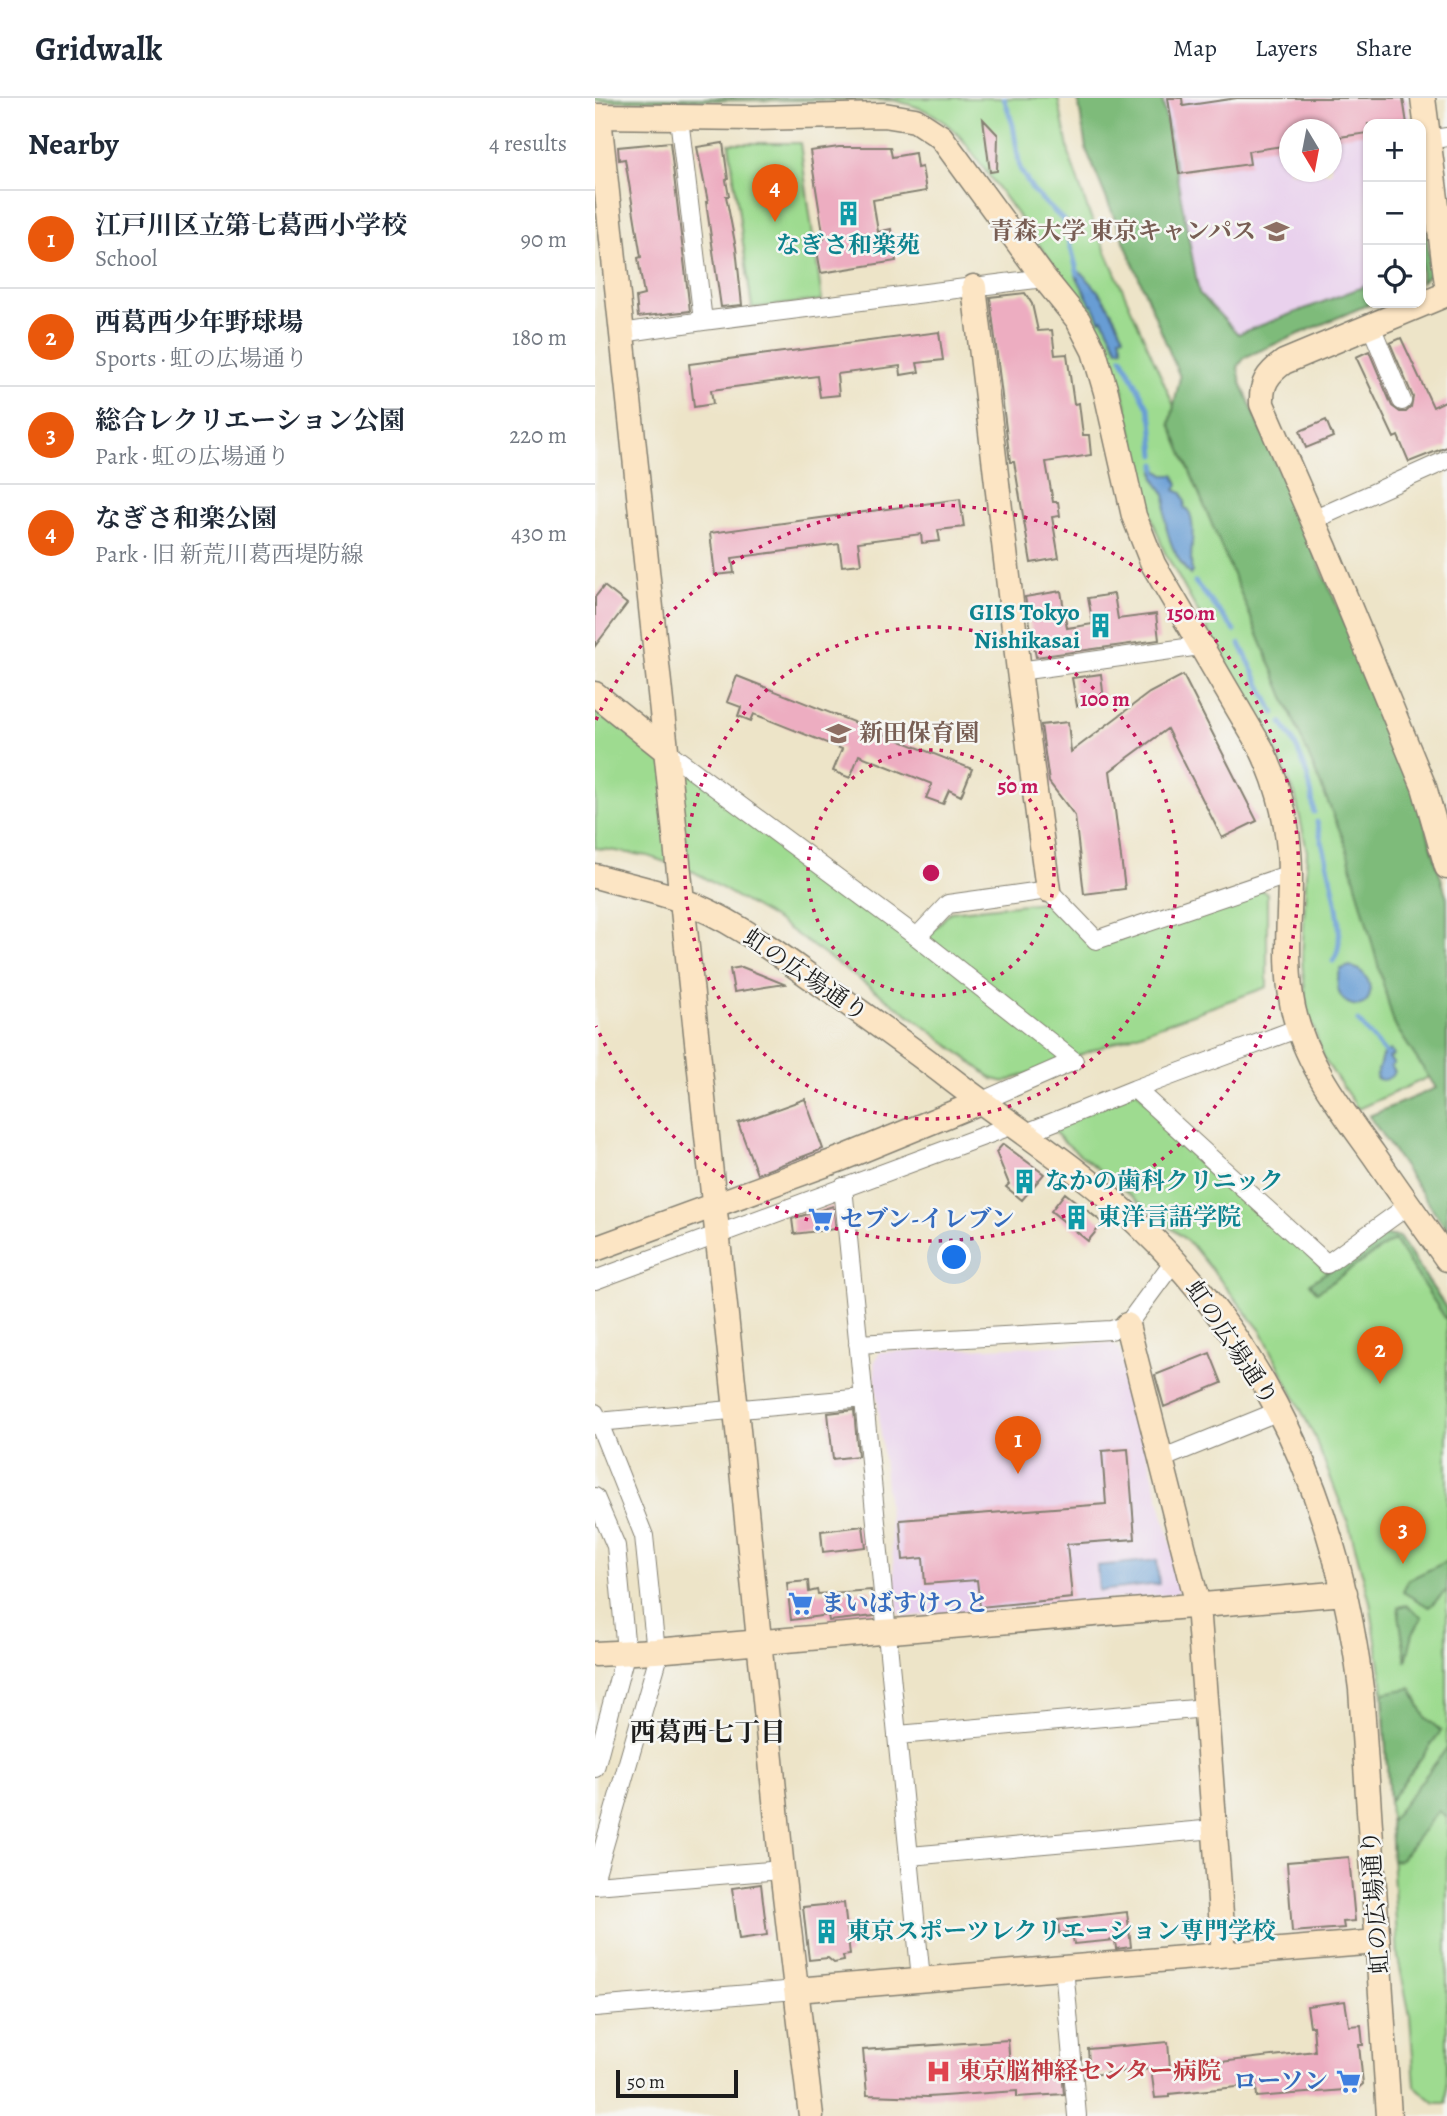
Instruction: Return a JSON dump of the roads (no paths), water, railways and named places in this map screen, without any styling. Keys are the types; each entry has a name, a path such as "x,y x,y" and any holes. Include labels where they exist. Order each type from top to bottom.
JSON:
{"street":[{"path":"1423,98 1437,138 1447,284"},
{"path":"811,2116 782,1870 718,1234 597,117 884,115 915,120 941,136 1044,278 1078,320 1094,351 1107,392 1134,516 1142,540 1153,564 1275,776 1283,805 1290,874 1289,971 1293,1008 1299,1028 1318,1072 1447,1259"},
{"path":"679,118 703,321"},
{"path":"622,333 1044,278"},
{"path":"974,287 1019,671 1048,890 1096,940 1290,874"},
{"path":"1447,294 1284,362 1264,381 1262,392 1262,404 1424,787 1447,867"},
{"path":"1371,326 1402,401"},
{"path":"1313,520 1447,460"},
{"path":"1019,671 1200,646"},
{"path":"595,694 665,750 917,937 1074,1061 843,1158 595,1249"},
{"name":"虹の広場通り","path":"595,876 681,900 708,912 760,941 906,1044 1101,1191 1174,1261 1231,1333 1279,1411 1318,1499 1333,1545 1355,1640 1361,1689 1389,2116"},
{"path":"917,937 948,904 1048,890"},
{"path":"595,1280 843,1187 1020,1129 1299,1028"},
{"path":"1135,1088 1327,1264 1409,1205"},
{"path":"843,1187 921,1979"},
{"path":"858,1344 1111,1330 1127,1325 1174,1261"},
{"path":"1127,1325 1198,1605 1224,1954"},
{"path":"595,1877 657,1662 644,1536 597,1418 736,1410 864,1398"},
{"path":"1161,1459 1279,1411"},
{"path":"595,1497 616,1546 626,1651 595,1768"},
{"path":"595,1654 1345,1592"},
{"path":"898,1735 1206,1708"},
{"path":"910,1856 1215,1829"},
{"path":"595,1885 782,1870"},
{"path":"595,2007 1377,1942"},
{"path":"1064,1968 1077,2116"}],"water":[{"path":"1080,272 1094,286 1110,310 1124,336 1120,337 1123,348 1118,349 1103,319 1100,320 1093,304 1091,305 1076,275"},
{"path":"1156,469 1164,475 1174,475 1178,485 1175,490 1182,493 1184,508 1188,509 1191,517 1193,532 1190,575 1170,541 1165,518 1166,498 1155,478"},
{"path":"1350,966 1363,973 1369,984 1366,1002 1359,1005 1344,1001 1339,993 1341,969"},
{"path":"1390,1050 1394,1055 1389,1058 1394,1064 1391,1066 1395,1072 1381,1080 1376,1078 1382,1056"},
{"path":"1157,1560 1159,1584 1099,1591 1097,1566"}],"waterway":[{"path":"1004,98 1013,125 1020,169 1033,191 1064,221 1078,274"},
{"path":"1122,357 1149,409 1155,455"},
{"path":"1156,464 1156,469"},
{"path":"1195,582 1235,631"},
{"path":"1240,644 1274,713"},
{"path":"1282,723 1304,765 1314,812"},
{"path":"1317,822 1338,914 1338,949 1333,961"},
{"path":"1358,1021 1385,1053"}],"place":[{"name":"なぎさ和楽苑","path":"848,214"},
{"name":"なぎさ和楽公園","path":"775,222"},
{"name":"青森大学 東京キャンパス","path":"1276,231"},
{"name":"GIIS Tokyo Nishikasai","path":"1100,626"},
{"name":"新田保育園","path":"839,733"},
{"name":"なかの歯科クリニック","path":"1025,1181"},
{"name":"東洋言語学院","path":"1077,1217"},
{"name":"セブン-イレブン","path":"820,1219"},
{"name":"西葛西少年野球場","path":"1380,1384"},
{"name":"江戸川区立第七葛西小学校","path":"1018,1474"},
{"name":"総合レクリエーション公園","path":"1403,1564"},
{"name":"まいばすけっと","path":"801,1603"},
{"name":"東京スポーツレクリエーション専門学校","path":"827,1931"},
{"name":"東京脳神経センター病院","path":"938,2071"},
{"name":"ローソン","path":"1348,2081"}],"district":[{"name":"西葛西七丁目","path":"708,1732"}]}
